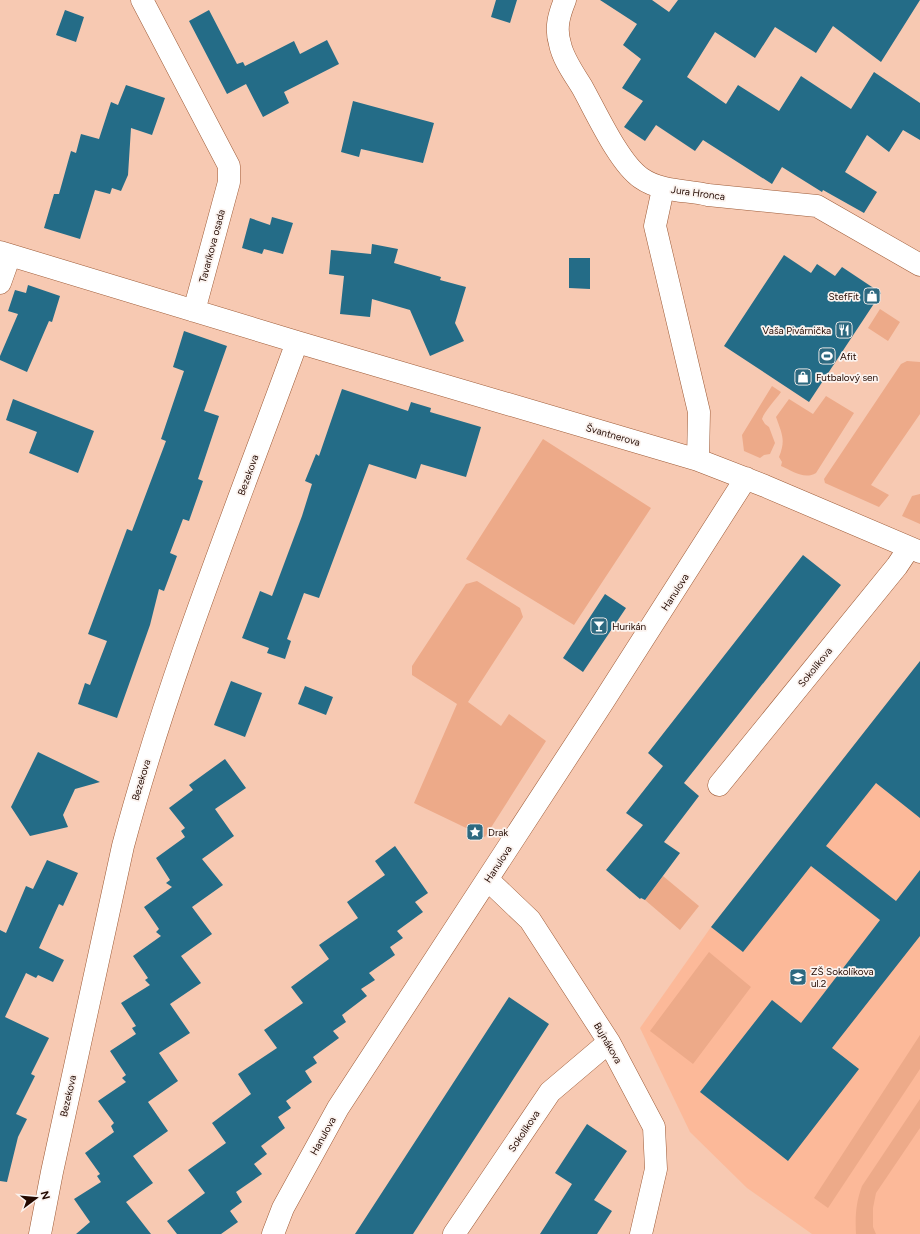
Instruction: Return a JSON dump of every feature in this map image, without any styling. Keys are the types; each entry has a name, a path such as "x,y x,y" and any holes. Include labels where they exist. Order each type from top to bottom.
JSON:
{"street":[{"name":"Tavaríkova osada","path":"142,0 229,166 229,182 194,311"},
{"name":"Jura Hronca","path":"565,0 558,18 557,28 563,54 626,163 641,178 663,188 692,191 708,195 817,206 920,265"},
{"path":"663,188 655,226 699,412 698,460"},
{"path":"0,283 5,253 194,311"},
{"name":"Švantnerova","path":"194,311 698,460 746,478 915,550"},
{"name":"Bezekova","path":"40,1234 52,1172 123,846 134,804 166,699 185,645 297,342"},
{"name":"Hanulova","path":"273,1234 284,1208 338,1108 488,880 746,478"},
{"name":"Sokolíkova","path":"719,785 897,566 915,550"},
{"name":"Bujnákova","path":"488,880 530,920 609,1042 654,1127 656,1170 641,1234"},
{"name":"Sokolíkova","path":"454,1234 550,1092 609,1042"}],"shaded area":[{"path":"880,309 900,322 888,341 868,328"},
{"path":"907,361 920,362 920,414 871,485 889,495 879,507 825,483 824,479 901,364"},
{"path":"772,386 781,392 762,419 769,427 775,443 770,454 764,455 760,458 744,451 742,435"},
{"path":"826,396 854,413 816,473 807,476 781,466 782,462 779,457 783,441 776,417 789,399 813,414"},
{"path":"543,439 651,508 574,625 466,559"},
{"path":"920,494 920,524 902,516 912,496"},
{"path":"477,581 520,608 523,617 468,702 501,726 509,714 546,741 485,837 414,803 457,704 412,675 412,666 466,584"},
{"name":"ZŠ Sokolíkova ul.2","path":"920,661 920,1234 812,1234 747,1188 690,1132 640,1028 711,927"},
{"path":"663,876 699,906 680,930 645,900"},
{"path":"709,952 751,987 693,1064 650,1031"},
{"path":"920,1035 920,1069 828,1208 814,1198"},
{"path":"920,1099 920,1128 876,1193 873,1208 873,1227 876,1234 856,1234 856,1209 862,1186"}],"building":[{"path":"496,0 517,0 510,23 491,17"},
{"path":"600,0 652,0 669,12 678,0 920,0 881,62 833,26 816,53 775,27 755,58 715,32 687,77 726,104 738,85 779,111 801,76 851,109 874,72 920,103 920,140 903,130 889,152 867,135 845,172 877,192 864,213 823,190 822,192 782,167 772,184 703,140 695,151 656,125 645,141 624,127 643,101 622,88 641,59 623,45 637,24"},
{"path":"65,10 84,17 76,42 56,35"},
{"path":"209,10 237,64 243,62 245,66 294,41 300,54 327,40 339,64 284,92 289,103 263,117 246,84 227,94 189,21"},
{"path":"126,85 165,98 152,135 131,128 128,175 121,191 112,188 110,194 95,190 80,239 44,228 54,194 59,194 71,151 76,153 81,134 99,139 111,102 118,105"},
{"path":"353,101 434,123 423,163 361,149 359,157 341,152"},
{"path":"272,217 293,223 283,254 264,249 262,254 242,248 250,218 270,225"},
{"path":"372,244 398,249 394,263 441,277 440,280 466,287 455,323 464,341 430,356 410,310 372,299 370,317 340,314 344,276 329,274 331,250 371,254"},
{"path":"784,255 811,273 817,264 835,276 842,267 881,293 809,402 724,346"},
{"path":"569,258 590,258 590,289 569,288"},
{"path":"28,285 60,296 52,322 49,321 27,372 0,360 0,356 18,314 8,311 15,290 26,293"},
{"path":"184,331 227,346 204,411 219,416 198,479 203,481 189,521 183,519 170,553 177,556 164,591 159,589 150,625 117,718 78,704 85,683 90,685 107,641 88,634 127,529 132,531 166,441 161,439 184,371 173,367"},
{"path":"342,389 408,411 411,402 431,408 430,412 481,427 466,477 421,464 416,479 369,464 319,598 304,593 287,639 291,641 285,659 267,653 269,648 242,638 260,591 272,596 302,516 312,484 305,481 316,454 319,456"},
{"path":"13,399 94,431 78,473 29,453 37,432 6,420"},
{"path":"803,555 841,585 684,783 699,796 664,842 680,853 645,900 640,899 606,870 643,825 626,813 663,766 648,753"},
{"name":"Hurikán","path":"605,594 626,608 583,672 563,658"},
{"path":"920,661 920,818 876,783 826,846 896,901 920,870 920,936 832,1048 859,1069 788,1161 700,1092 772,1000 801,1023 880,920 811,866 743,952 711,927"},
{"path":"231,681 262,693 245,737 214,725"},
{"path":"305,686 333,697 326,715 298,704"},
{"path":"38,752 100,782 75,789 63,815 68,827 30,836 11,807"},
{"path":"225,759 246,788 215,809 234,836 202,859 223,885 192,907 212,934 181,956 201,983 170,1004 190,1033 159,1053 178,1081 148,1102 168,1131 133,1156 153,1183 126,1202 151,1234 76,1234 90,1222 74,1199 101,1182 97,1176 100,1174 85,1153 114,1132 111,1126 114,1123 98,1101 126,1082 122,1078 126,1075 110,1051 136,1034 132,1028 136,1026 121,1003 150,985 145,980 148,978 133,956 161,936 156,932 159,929 144,907 172,887 166,883 170,880 156,858 185,837 181,831 185,828 169,808 193,790 189,785"},
{"path":"395,846 428,893 415,902 423,912 397,931 403,938 390,947 395,955 369,973 375,980 361,989 367,996 342,1015 346,1022 333,1031 339,1038 313,1057 317,1063 305,1071 312,1082 286,1101 291,1108 278,1117 285,1128 261,1146 267,1154 254,1164 262,1174 236,1192 242,1202 230,1211 238,1222 221,1234 177,1234 167,1221 205,1193 188,1170 226,1143 212,1123 251,1094 238,1074 277,1048 264,1030 303,1003 291,987 329,959 319,945 358,918 347,902 385,875 375,861"},
{"path":"47,860 78,873 63,906 59,904 39,948 64,960 53,982 38,975 36,978 26,973 5,1017 49,1038 31,1074 35,1076 16,1114 27,1119 18,1137 7,1182 0,1181 0,930 6,933 26,886 33,889"},
{"path":"509,997 549,1024 413,1234 355,1234"},
{"path":"587,1124 627,1151 594,1200 612,1211 597,1234 540,1234 572,1184 555,1173"}],"place":[{"name":"StefFit","path":"872,296"},
{"name":"Vaša Pivárnička","path":"844,330"},
{"name":"Afit","path":"827,356"},
{"name":"Futbalový sen","path":"803,377"},
{"name":"Hurikán","path":"599,626"},
{"name":"Drak","path":"475,832"},
{"name":"ZŠ Sokolíkova ul.2","path":"798,977"}]}
